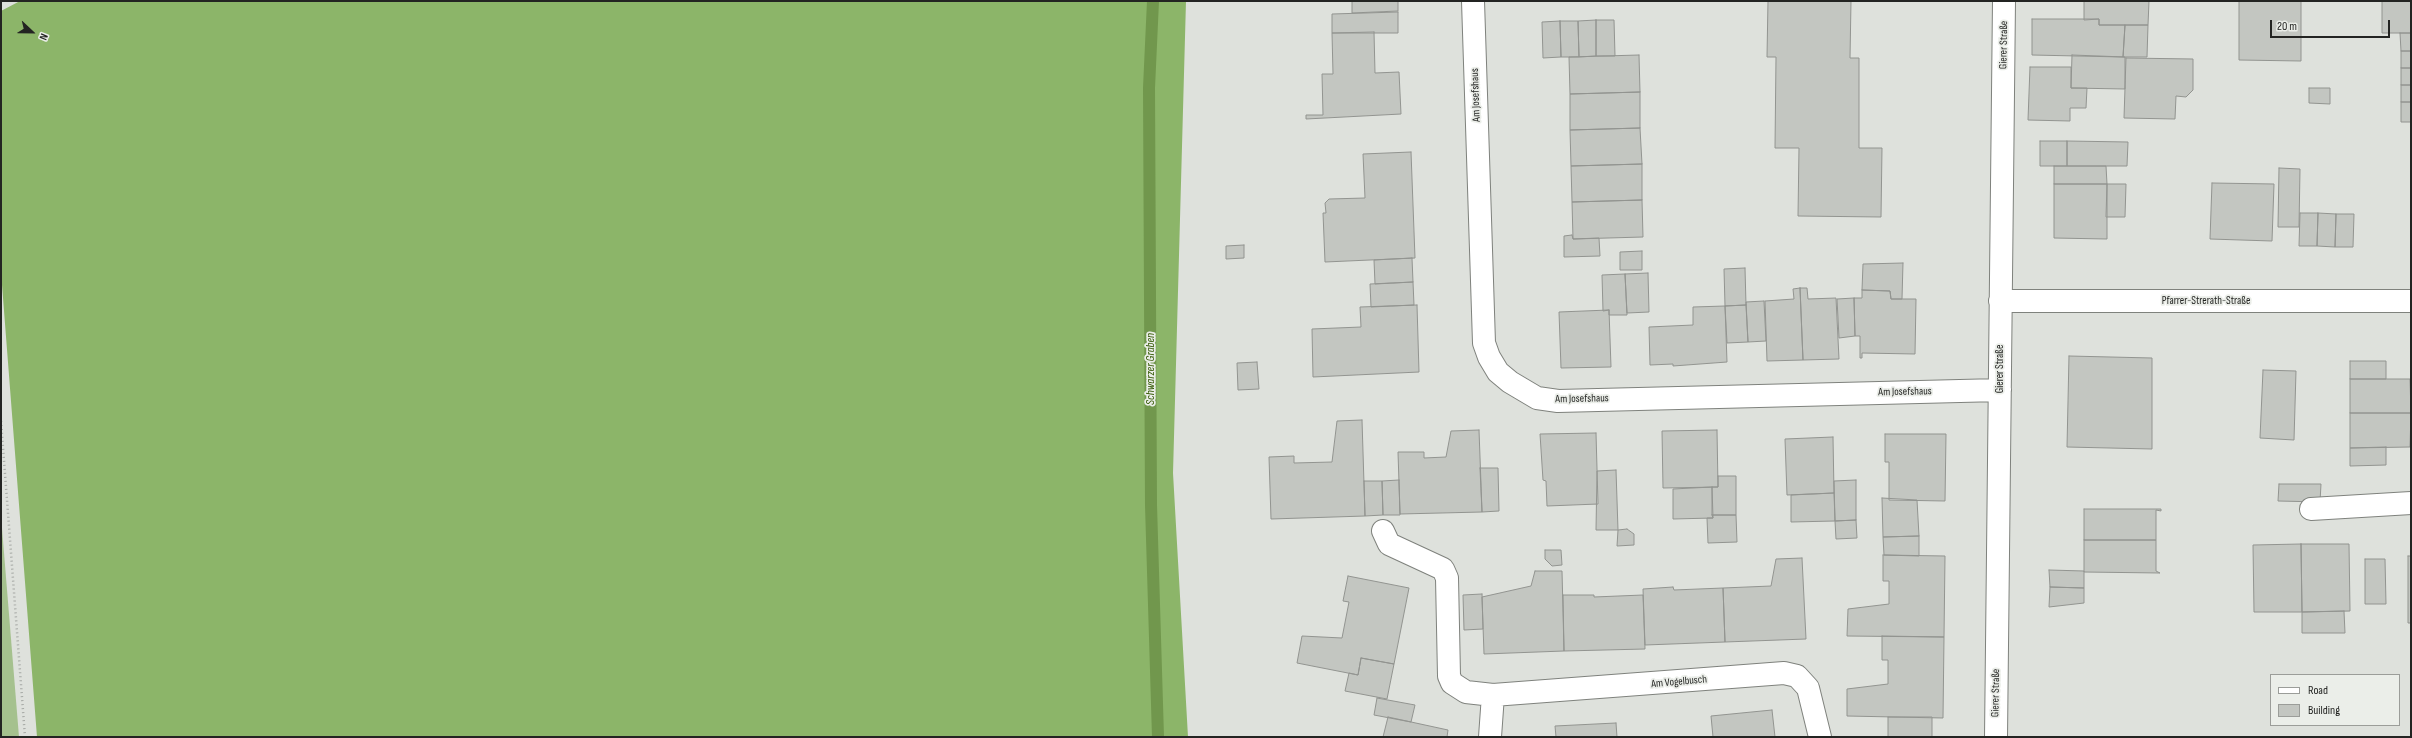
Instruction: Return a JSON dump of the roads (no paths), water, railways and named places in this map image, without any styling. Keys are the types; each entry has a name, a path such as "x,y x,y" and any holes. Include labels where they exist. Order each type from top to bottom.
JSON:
{"street":[{"name":"Am Josefshaus","path":"1473,1 1484,343 1488,358 1498,372 1510,382 1537,398 1558,401 2000,390"},
{"name":"Gierer Straße","path":"1996,737 2004,1"},
{"name":"Pfarrer-Strerath-Straße","path":"2000,301 2411,301"},
{"path":"2311,509 2411,503"},
{"name":"Am Vogelbusch","path":"1382,530 1389,544 1443,568 1447,578 1449,676 1452,683 1466,692 1493,696 1784,673 1796,676 1808,688 1820,737"},
{"path":"1490,737 1493,696"}],"waterway":[{"name":"Schwarzer Graben","path":"1153,1 1149,88 1151,505 1158,737"}]}
